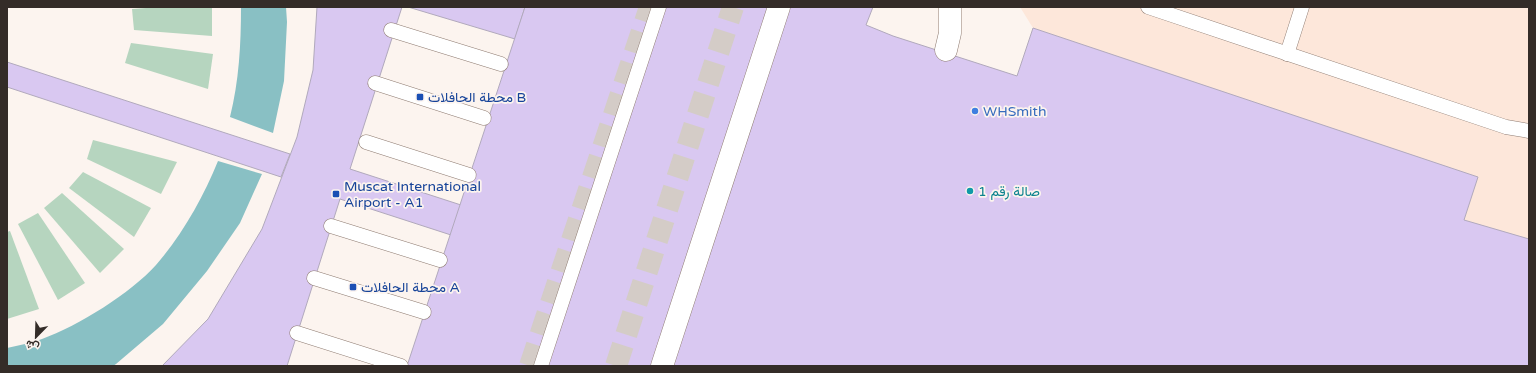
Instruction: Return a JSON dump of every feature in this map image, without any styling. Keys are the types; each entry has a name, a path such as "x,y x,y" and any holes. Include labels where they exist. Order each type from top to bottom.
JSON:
{"street":[{"path":"662,366 780,7"},
{"path":"946,50 950,33 950,7"}],"lane":[{"path":"541,366 659,7"},
{"path":"1148,7 1506,127 1529,131"},
{"path":"1287,54 1302,7"},
{"path":"391,30 500,64"},
{"path":"375,83 484,118"},
{"path":"366,142 469,174"},
{"path":"331,226 440,260"},
{"path":"314,278 424,312"},
{"path":"297,333 401,366"}],"shaded area":[{"path":"1020,7 1529,7 1529,366 782,366 1017,76 1033,28"}],"green space":[{"path":"160,7 212,7 212,36 134,30 132,9"},
{"path":"131,43 213,54 208,89 125,63"},
{"path":"93,140 177,162 161,194 87,159"},
{"path":"83,172 151,208 134,237 69,188"},
{"path":"62,193 124,249 100,273 44,208"},
{"path":"38,213 85,283 58,300 18,224"},
{"path":"10,231 39,309 7,319 7,232"}],"water":[{"path":"241,7 286,7 287,22 284,81 273,133 230,117 236,90 239,63"},
{"path":"218,161 262,174 240,223 207,271 163,324 113,366 7,366 7,348 42,339 71,326 103,308 133,287 145,276 166,253 183,229 206,189"}],"building":[{"path":"317,7 402,7 350,169 461,205 451,235 340,199 287,366 162,366 208,319 262,229 297,137 313,70"},
{"path":"408,7 525,7 515,39"},
{"name":"صالة رقم 1","path":"525,7 873,7 866,25 893,36 1017,76 1033,28 1478,177 1464,220 1529,239 1529,366 407,366"},
{"path":"7,62 290,154 281,177 7,87"}],"tunnel":[{"path":"530,366 650,7"},
{"path":"616,366 733,7"}],"place":[{"name":"محطة الحافلات B","path":"420,97"},
{"name":"WHSmith","path":"975,111"},
{"name":"صالة رقم 1","path":"970,191"},
{"name":"Muscat International Airport - A1","path":"336,194"},
{"name":"محطة الحافلات A","path":"353,287"}]}
